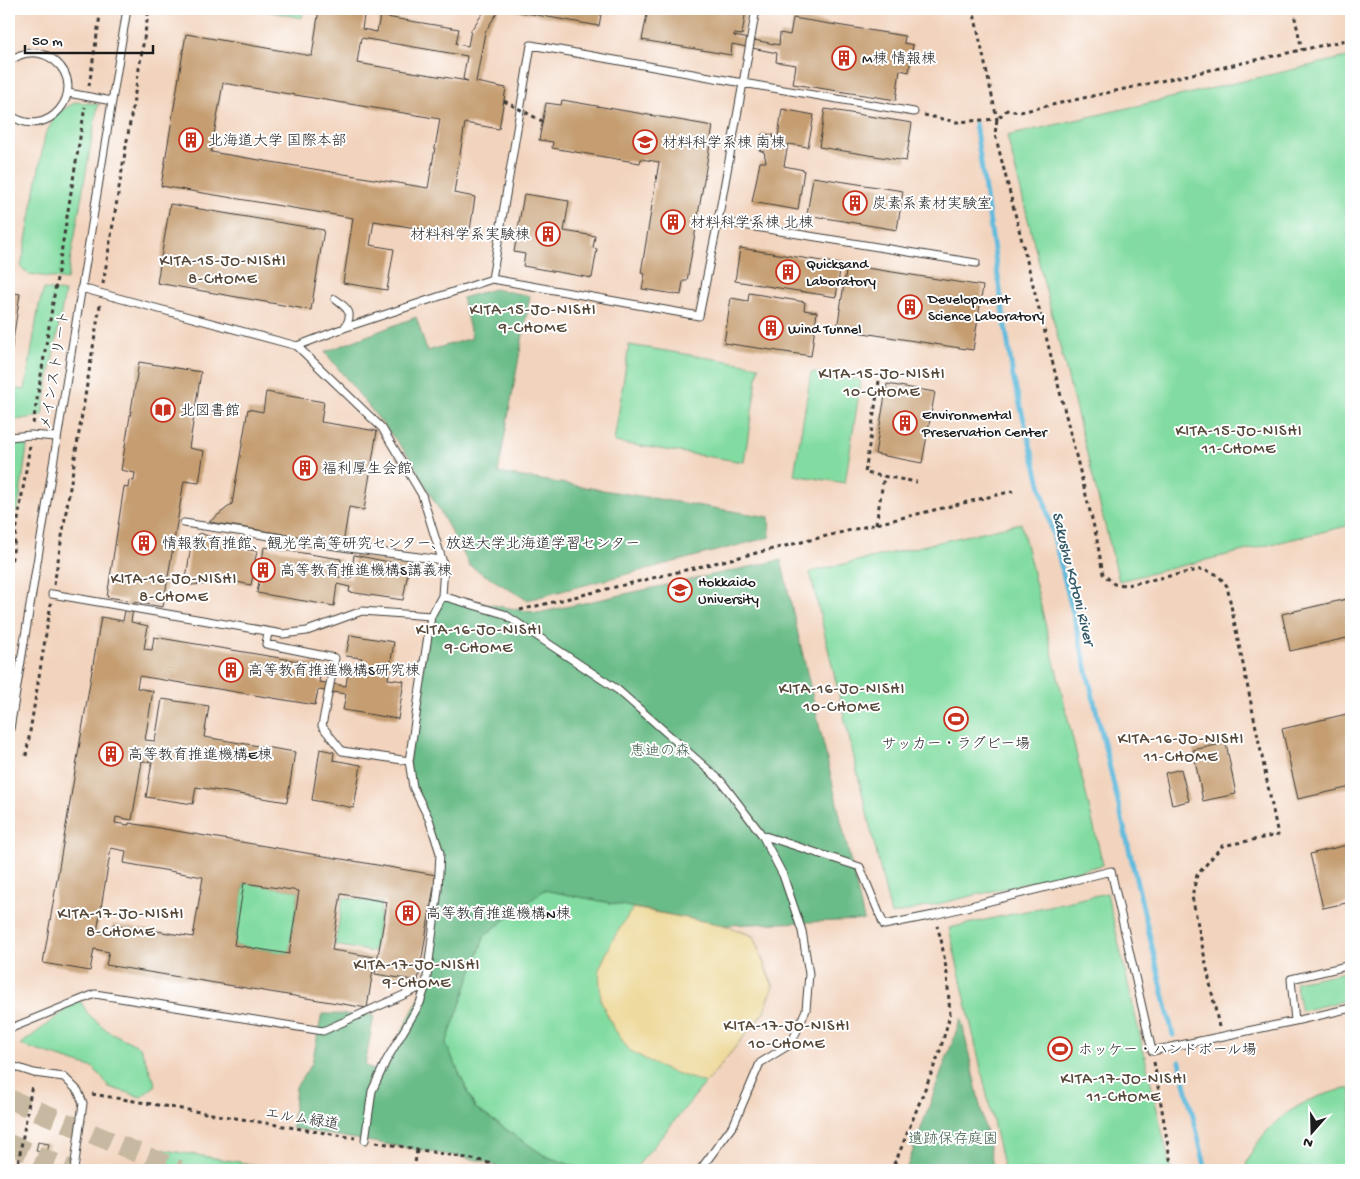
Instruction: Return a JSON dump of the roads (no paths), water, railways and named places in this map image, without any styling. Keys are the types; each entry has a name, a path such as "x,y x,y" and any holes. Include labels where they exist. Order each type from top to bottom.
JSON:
{"lane":[{"name":"メインストリート","path":"9,735 127,9"},
{"path":"297,346 344,328 492,279 699,316 756,9"},
{"path":"492,279 530,44 914,112"},
{"path":"9,62 21,54 31,53 41,54 50,58 58,64 64,73 68,93 60,110 44,122 24,122 15,119 9,114"},
{"path":"68,93 112,101"},
{"path":"718,221 976,262"},
{"path":"81,288 297,346 382,428 422,495 444,566 442,596 431,616 409,761 413,787 429,819 440,852 438,890 426,985 420,1003 386,1062 372,1091 366,1140"},
{"path":"335,299 346,306 349,313 349,321 344,328"},
{"path":"9,437 31,435 57,437"},
{"path":"184,523 442,560"},
{"path":"52,594 283,634 307,631 362,611 431,616"},
{"path":"442,596 504,614 618,690 721,781 762,835 783,875 802,931 809,974 806,1010 791,1044 760,1063 734,1124 700,1170"},
{"path":"268,632 266,644 334,658 322,726 342,751 409,761"},
{"path":"762,835 860,867 884,925 934,916 1111,870 1152,1051 1222,1038 1351,1008"},
{"path":"1295,1021 1291,979 1351,965"},
{"path":"9,1029 95,994 323,1032 426,985"},
{"path":"9,1065 34,1073 64,1077 78,1091 83,1103 74,1170"}],"waterway":[{"name":"Sakushu Kotoni River","path":"975,123 1013,377 1077,629 1173,1035"},
{"name":"Sakushu Kotoni River","path":"1180,1062 1206,1170"}],"tunnel":[{"path":"9,1099 179,1170"},
{"path":"9,1144 71,1170"}],"place":[{"name":"M棟 情報棟","path":"844,58"},
{"name":"北海道大学 国際本部","path":"191,140"},
{"name":"材料科学系棟 南棟","path":"645,142"},
{"name":"炭素系素材実験室","path":"855,203"},
{"name":"材料科学系棟 北棟","path":"673,222"},
{"name":"材料科学系実験棟","path":"548,234"},
{"name":"Quicksand Laboratory","path":"788,272"},
{"name":"Development Science Laboratory","path":"910,307"},
{"name":"Wind Tunnel","path":"771,328"},
{"name":"北図書館","path":"163,410"},
{"name":"Environmental Preservation Center","path":"905,423"},
{"name":"福利厚生会館","path":"305,468"},
{"name":"情報教育推館、観光学高等研究センター、放送大学北海道学習センター","path":"144,543"},
{"name":"高等教育推進機構S講義棟","path":"263,570"},
{"name":"Hokkaido University","path":"680,590"},
{"name":"高等教育推進機構S研究棟","path":"231,670"},
{"name":"サッカー・ラグビー場","path":"956,719"},
{"name":"高等教育推進機構E棟","path":"111,754"},
{"name":"高等教育推進機構N棟","path":"408,913"},
{"name":"ホッケー・ハンドボール場","path":"1060,1049"}],"district":[{"name":"KITA-15-JO-NISHI 8-CHOME","path":"223,268"},
{"name":"KITA-15-JO-NISHI 9-CHOME","path":"533,317"},
{"name":"KITA-15-JO-NISHI 10-CHOME","path":"882,381"},
{"name":"KITA-15-JO-NISHI 11-CHOME","path":"1239,438"},
{"name":"KITA-16-JO-NISHI 8-CHOME","path":"174,586"},
{"name":"KITA-16-JO-NISHI 9-CHOME","path":"479,637"},
{"name":"KITA-16-JO-NISHI 10-CHOME","path":"842,696"},
{"name":"KITA-16-JO-NISHI 11-CHOME","path":"1181,746"},
{"name":"KITA-17-JO-NISHI 8-CHOME","path":"121,921"},
{"name":"KITA-17-JO-NISHI 9-CHOME","path":"417,972"},
{"name":"KITA-17-JO-NISHI 10-CHOME","path":"787,1033"},
{"name":"KITA-17-JO-NISHI 11-CHOME","path":"1124,1086"}],"park label":[{"name":"恵迪の森","path":"660,750"},
{"name":"遺跡保存庭園","path":"953,1138"}]}
